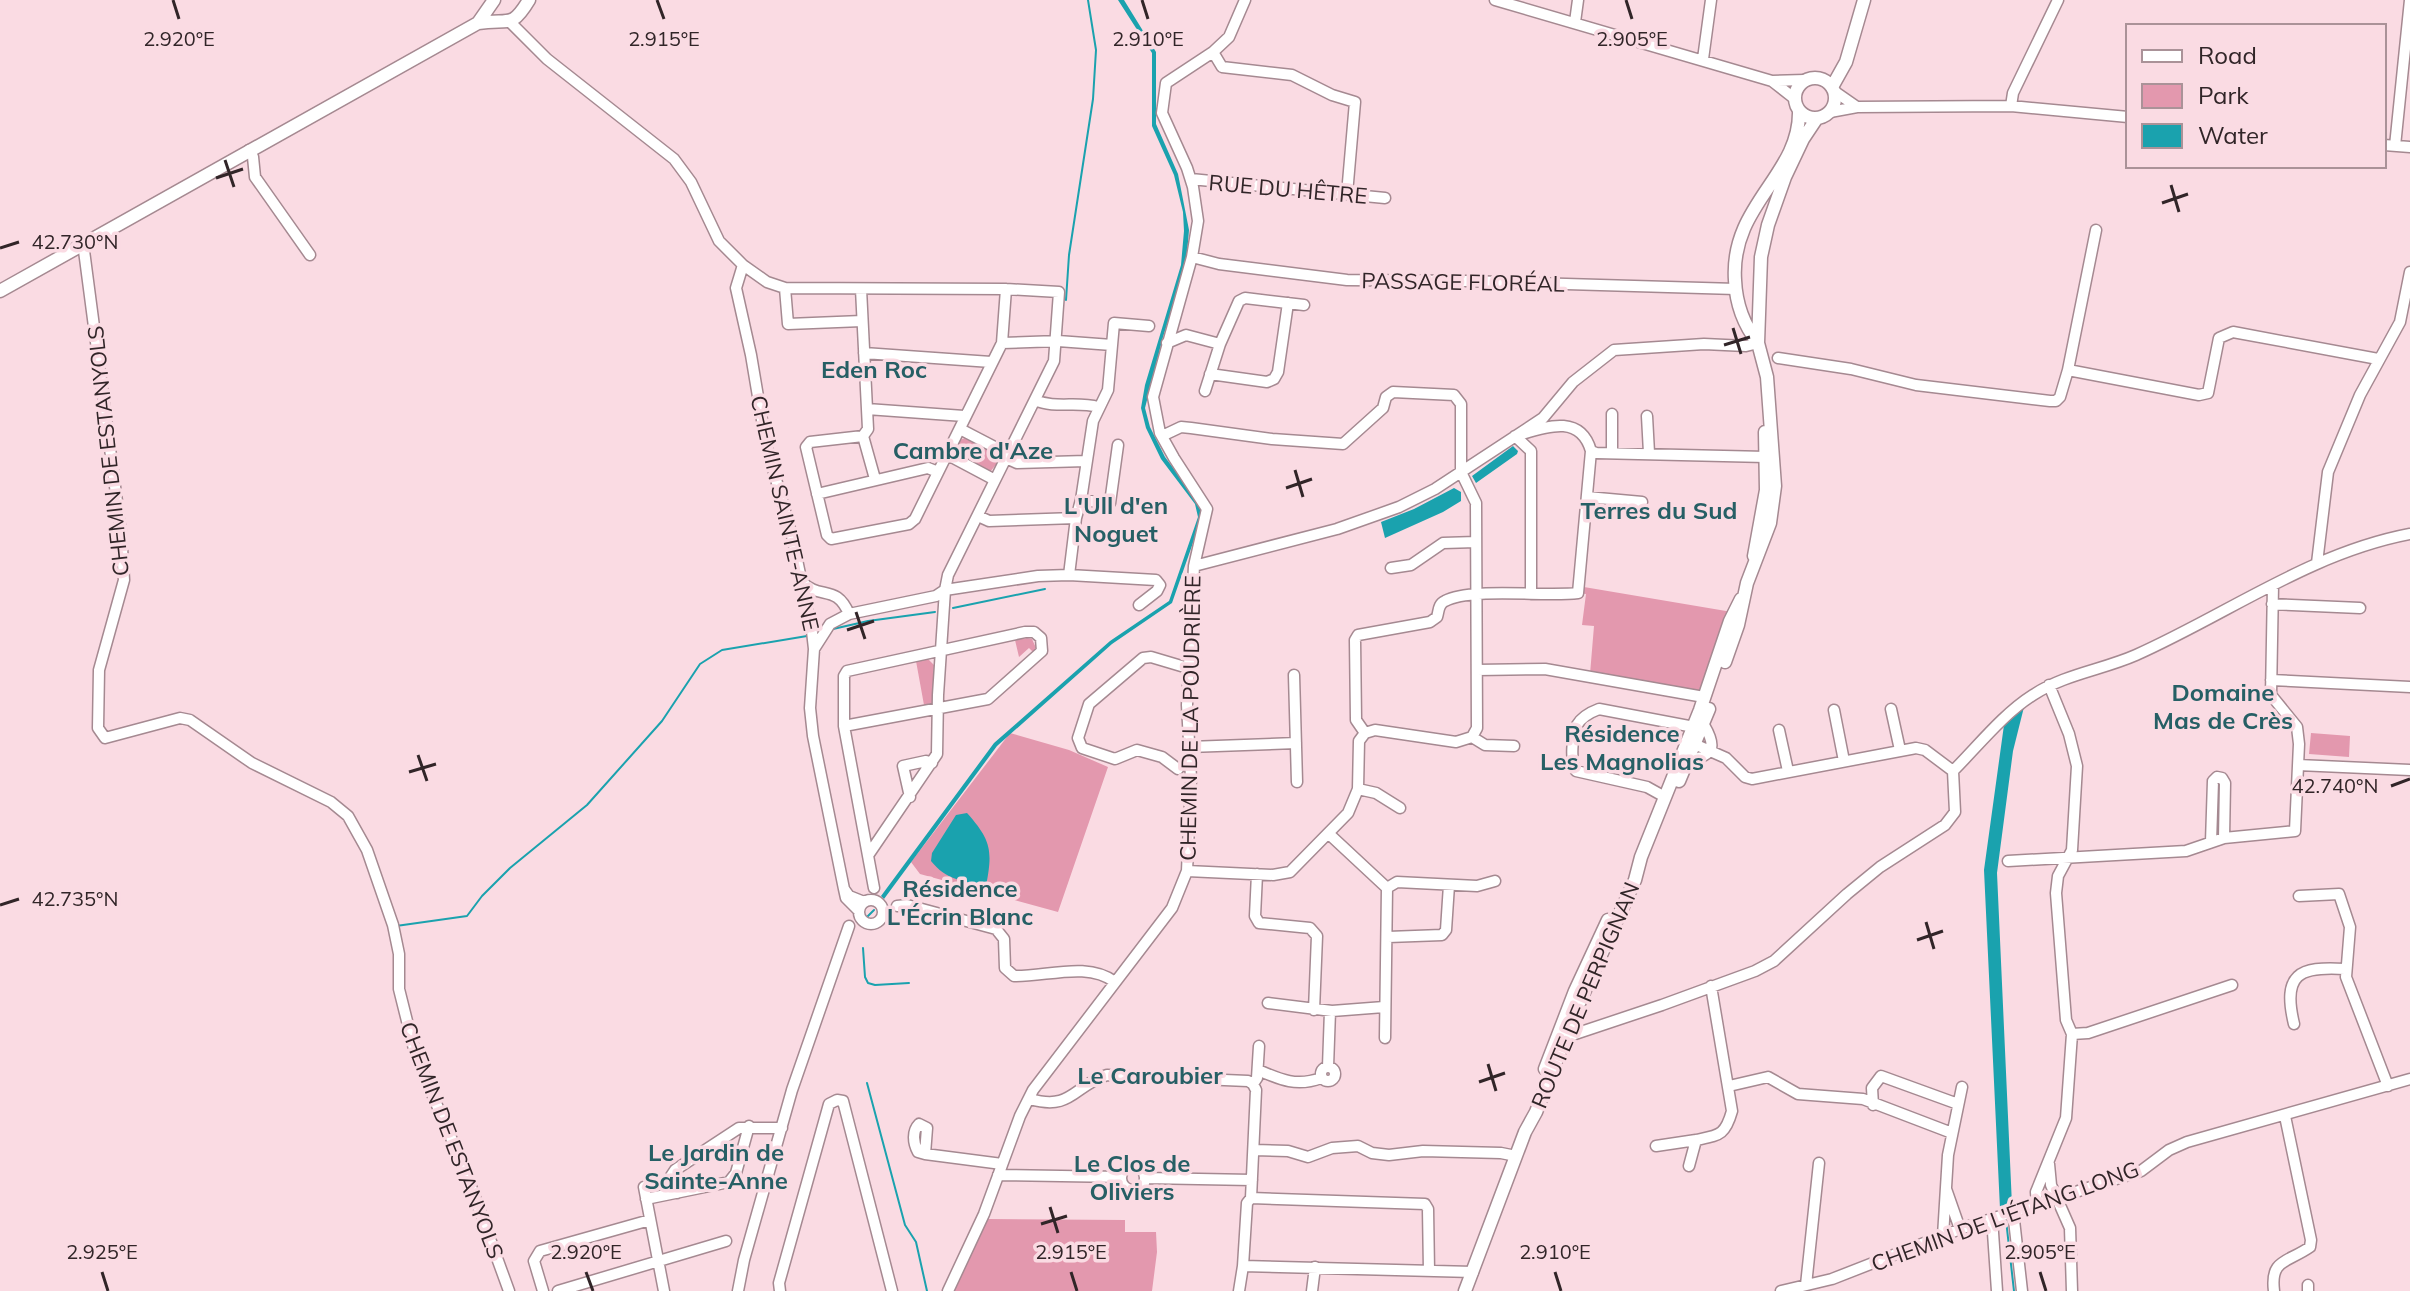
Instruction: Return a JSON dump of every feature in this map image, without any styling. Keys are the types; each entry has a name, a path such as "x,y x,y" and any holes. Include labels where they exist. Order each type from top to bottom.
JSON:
{"main road":[{"path":"1851,44 1835,69 1819,78 1805,80 1796,91 1797,104 1804,115 1817,118 1830,112 1834,105 1833,89 1846,62 1864,0"},
{"path":"494,2 495,13 505,20"},
{"path":"478,23 494,2"},
{"path":"0,291 478,23 505,20 524,5"},
{"path":"1819,78 1833,89"},
{"name":"ROUTE DE PERPIGNAN","path":"1758,343 1743,320 1736,289 1735,262 1742,227 1797,139 1797,104"},
{"name":"ROUTE DE PERPIGNAN","path":"1658,819 1665,797 1694,744 1702,704 1730,621 1770,523 1775,486 1767,377 1758,343 1761,257 1777,198 1803,139 1817,118"},
{"path":"1736,289 1758,290"},
{"name":"ROUTE DE PERPIGNAN","path":"1752,568 1766,490 1759,379 1761,357"},
{"name":"ROUTE DE PERPIGNAN","path":"1561,1037 1635,880 1641,857 1686,758 1738,625 1741,599"},
{"name":"ROUTE DE PERPIGNAN","path":"1465,1291 1525,1132 1536,1112 1575,991 1628,876 1641,857"}],"street":[{"name":"CHEMIN DE LA POUDRIÈRE","path":"948,1291 984,1214 1033,1090 1172,908 1187,871 1190,850 1188,668 1194,566 1207,509 1162,436 1153,397 1192,257 1198,221 1191,179 1162,113 1162,98 1166,83 1213,52 1229,37 1245,0"},
{"path":"1495,0 1772,81 1805,80"},
{"path":"1575,22 1578,0"},
{"path":"1703,59 1711,0"},
{"path":"2011,106 2013,93 2058,0"},
{"path":"2410,0 2390,145 2410,147"},
{"path":"524,5 521,25 526,37"},
{"path":"505,20 547,59 674,159 691,182 719,241 743,265 767,282 785,288 1059,292 1058,341 1054,361 948,575 941,649 937,754 869,854"},
{"path":"1213,52 1222,67 1292,75 1332,95 1355,102 1347,194"},
{"path":"1772,81 1797,104"},
{"path":"1833,89 1857,107"},
{"path":"1830,112 1857,107 2011,106 2126,117"},
{"path":"249,150 255,177 310,255"},
{"name":"RUE DU HÊTRE","path":"1191,179 1385,198"},
{"path":"1778,358 1851,369 1892,381 2056,401 2068,370 2096,230"},
{"name":"CHEMIN DE ESTANYOLS","path":"83,243 111,445 124,580 99,670 98,728 105,738 180,718 190,720 252,763 331,802 348,816 367,850 393,925 399,954 399,989 416,1057 465,1170 509,1291"},
{"name":"PASSAGE FLORÉAL","path":"1192,257 1219,264 1347,280 1736,289"},
{"name":"CHEMIN SAINTE-ANNE","path":"743,265 736,288 766,444 792,536 814,649 810,708 813,736 844,889 849,896 870,909"},
{"path":"2317,563 2328,472 2348,420 2400,322 2409,290 2410,272"},
{"path":"785,288 788,324 862,321"},
{"path":"861,289 868,429 863,436 810,442 806,447 827,535 831,539 909,524 915,519 1002,343 1006,289"},
{"path":"1205,391 1220,344 1239,301 1245,298 1304,305"},
{"path":"1210,374 1267,382 1274,379 1278,372 1288,303"},
{"path":"1174,317 1186,335"},
{"path":"1069,575 1086,461 1098,407 1108,390 1114,323 1149,326"},
{"path":"2068,370 2199,395 2208,393 2219,338 2233,332 2378,359"},
{"path":"1167,343 1186,335 1220,344"},
{"path":"1002,343 1058,341 1112,345"},
{"path":"1194,566 1363,520 1435,489 1543,418 1573,382 1614,350 1704,344 1746,346 1758,343"},
{"path":"864,353 991,362"},
{"path":"1162,436 1181,427 1272,439 1343,444 1383,408 1386,397 1393,392 1454,395 1461,404 1461,472 1476,503 1477,728 1472,737 1456,742 1375,730 1365,733 1359,741 1358,789 1348,813 1290,872 1284,875 1187,871"},
{"path":"1035,400 1046,405 1089,404 1098,407"},
{"path":"867,409 964,416"},
{"path":"1612,414 1612,452"},
{"path":"1647,416 1649,453"},
{"path":"1365,733 1356,720 1355,640 1358,635 1430,622 1437,617 1440,605 1446,600 1477,594 1578,593 1591,451 1587,439 1572,427 1554,425 1515,436"},
{"path":"960,429 1017,463 1086,461"},
{"path":"863,436 875,479"},
{"path":"1515,436 1531,451 1531,594"},
{"path":"1081,500 1110,503 1118,445"},
{"path":"1591,451 1766,457"},
{"path":"948,455 995,480"},
{"path":"817,494 928,468 938,472"},
{"path":"1587,497 1642,502"},
{"path":"978,516 989,521 1076,518"},
{"path":"1561,1037 1755,971 1774,961 1880,867 1945,825 1955,812 1953,771 2030,697 2049,685 2132,657 2317,563 2375,542 2410,534"},
{"path":"1391,568 1411,565 1443,543 1476,542"},
{"path":"814,649 830,624 849,614 936,596 945,590 1038,576 1156,580 1160,585 1157,591 1139,605"},
{"path":"801,581 809,590 836,594 849,614"},
{"path":"2008,861 2186,851 2224,838 2295,831 2297,727 2271,695 2273,585"},
{"path":"2272,604 2360,608"},
{"path":"844,726 992,697 1042,651 1041,638 1034,632 1025,632 847,671 844,676 844,726 874,888 870,909"},
{"path":"1178,769 1162,757 1137,750 1115,759 1082,748 1078,738 1089,704 1143,658 1151,657 1188,668"},
{"path":"1477,670 1545,669 1702,704 1694,744 1726,758 1745,777 1752,779 1916,748 1925,750 1953,771"},
{"path":"1294,675 1297,782"},
{"path":"2271,680 2410,687"},
{"path":"2037,1204 2036,1192 2066,1118 2072,1034 2066,1020 2056,893 2058,876 2072,850 2076,825 2077,766 2069,734 2049,685"},
{"path":"1665,797 1647,787 1576,771 1572,765 1575,728 1599,709 1699,726 1712,742 1711,751 1705,757 1686,758"},
{"path":"1891,709 1900,750"},
{"path":"1834,710 1844,761"},
{"path":"1779,730 1788,771"},
{"path":"1472,737 1485,745 1514,746"},
{"path":"1189,747 1296,743"},
{"path":"910,797 903,766 926,761 932,763"},
{"path":"2298,765 2390,773 2410,770"},
{"path":"2211,842 2213,781 2217,777 2225,783 2224,838"},
{"path":"1358,789 1376,793 1400,808"},
{"path":"1329,834 1387,888 1385,1038"},
{"path":"866,837 877,843"},
{"path":"1257,874 1255,916 1259,923 1310,928 1317,936 1314,1010"},
{"path":"1387,888 1397,882 1477,886 1495,881"},
{"path":"1388,937 1442,935 1446,930 1449,885"},
{"path":"2299,896 2339,894 2343,900 2350,927 2345,969 2388,1086"},
{"path":"738,1291 792,1090 853,918 870,909 907,905 996,929 1004,939 1005,968 1014,976 1036,977 1077,971 1105,974 1115,982"},
{"path":"2294,1024 2289,1001 2292,983 2302,971 2316,967 2345,969"},
{"path":"2072,1034 2088,1033 2232,985"},
{"path":"1656,1146 1719,1135 1728,1126 1732,1111 1729,1086 1711,986"},
{"path":"1268,1003 1330,1011 1384,1007"},
{"path":"1258,1070 1287,1083 1321,1078 1321,1071 1328,1067 1330,1011"},
{"path":"1253,1084 1258,1070 1259,1046"},
{"path":"1030,1099 1044,1103 1064,1101 1107,1075 1248,1081 1253,1084 1256,1090 1251,1198 1247,1203 1239,1291"},
{"path":"1873,1105 1872,1088 1881,1076 1958,1104"},
{"path":"1729,1086 1768,1077 1798,1094 1852,1096 1952,1133"},
{"name":"CHEMIN DE L'ÉTANG LONG","path":"1783,1291 1832,1279 1960,1229 2141,1171 2177,1145 2410,1079"},
{"path":"1943,1236 1945,1187 1962,1087"},
{"path":"780,1291 779,1283 829,1104 837,1100 843,1101 892,1291"},
{"path":"2274,1291 2272,1274 2276,1266 2310,1247 2311,1240 2285,1116"},
{"path":"646,1199 729,1182 736,1173 749,1126"},
{"path":"677,1193 671,1176 675,1170 739,1128 782,1128"},
{"path":"1689,1166 1696,1140"},
{"path":"1254,1150 1288,1151 1308,1157 1332,1148 1358,1146 1372,1153 1389,1155 1423,1151 1516,1156"},
{"path":"925,1154 1000,1170 1121,1177"},
{"path":"1806,1285 1819,1163"},
{"path":"2049,1164 2051,1185 2070,1228 2072,1291"},
{"path":"1135,1166 1142,1170 1145,1178 1142,1185 1132,1190 1123,1184 1121,1177 1127,1167 1135,1166"},
{"path":"1145,1178 1252,1180"},
{"path":"644,1187 664,1291"},
{"path":"1945,1187 1960,1229"},
{"path":"1251,1198 1425,1204 1428,1209 1429,1271"},
{"path":"2013,1211 2022,1291"},
{"path":"1992,1218 1997,1291"},
{"path":"543,1291 534,1261 540,1251 650,1220"},
{"path":"558,1291 726,1241"},
{"path":"1243,1266 1473,1272"},
{"path":"1312,1291 1315,1267"}],"green space":[{"path":"965,438 996,454 999,461 990,472 955,455 960,440"},
{"path":"1578,586 1732,612 1728,613 1699,691 1590,674 1594,626 1582,625 1586,594 1577,593"},
{"path":"1032,639 1036,648 1033,652 1029,648 1019,657 1015,640"},
{"path":"928,659 934,665 932,703 924,705 916,661"},
{"path":"1010,733 1069,750 1108,767 1058,912 920,874 911,862"},
{"path":"2311,733 2350,736 2349,757 2309,754"},
{"path":"988,1219 1125,1220 1125,1232 1156,1232 1152,1291 953,1291"}],"water":[{"path":"1118,0 1124,0 1156,52 1156,124 1178,174 1189,230 1186,266 1163,337 1145,408 1150,427 1165,457 1198,501 1202,517 1172,603 1112,644 997,746 884,899 881,896 994,743 1110,641 1169,601 1198,517 1195,504 1161,459 1146,428 1141,408 1181,265 1183,212 1174,175 1152,126 1152,53"},
{"path":"1513,446 1517,454 1476,483 1472,476"},
{"path":"1454,488 1461,492 1461,501 1385,538 1381,522"},
{"path":"2024,707 2013,751 1997,873 2012,1205 2000,1209 1984,870 2004,725"},
{"path":"967,813 988,846 986,886 949,876 931,861 932,853 956,815"}],"waterway":[{"path":"1066,300 1069,255 1093,99 1096,50 1088,0"},
{"path":"953,608 1045,589"},
{"path":"833,629 935,612"},
{"path":"396,926 467,916 510,868 587,805 662,721 700,664 722,650 807,636"},
{"path":"868,916 874,910"},
{"path":"863,948 868,983 909,983"},
{"path":"867,1083 905,1225 916,1242 927,1291"},
{"path":"2006,1220 2014,1291"}],"district":[{"name":"Eden Roc","path":"874,370"},
{"name":"Cambre d'Aze","path":"973,451"},
{"name":"Terres du Sud","path":"1659,511"},
{"name":"L'Ull d'en Noguet","path":"1116,520"},
{"name":"Domaine Mas de Crès","path":"2223,707"},
{"name":"Résidence Les Magnolias","path":"1622,748"},
{"name":"Résidence L'Écrin Blanc","path":"960,903"},
{"name":"Le Caroubier","path":"1150,1076"},
{"name":"Le Jardin de Sainte-Anne","path":"716,1167"},
{"name":"Le Clos de Oliviers","path":"1132,1178"}]}
